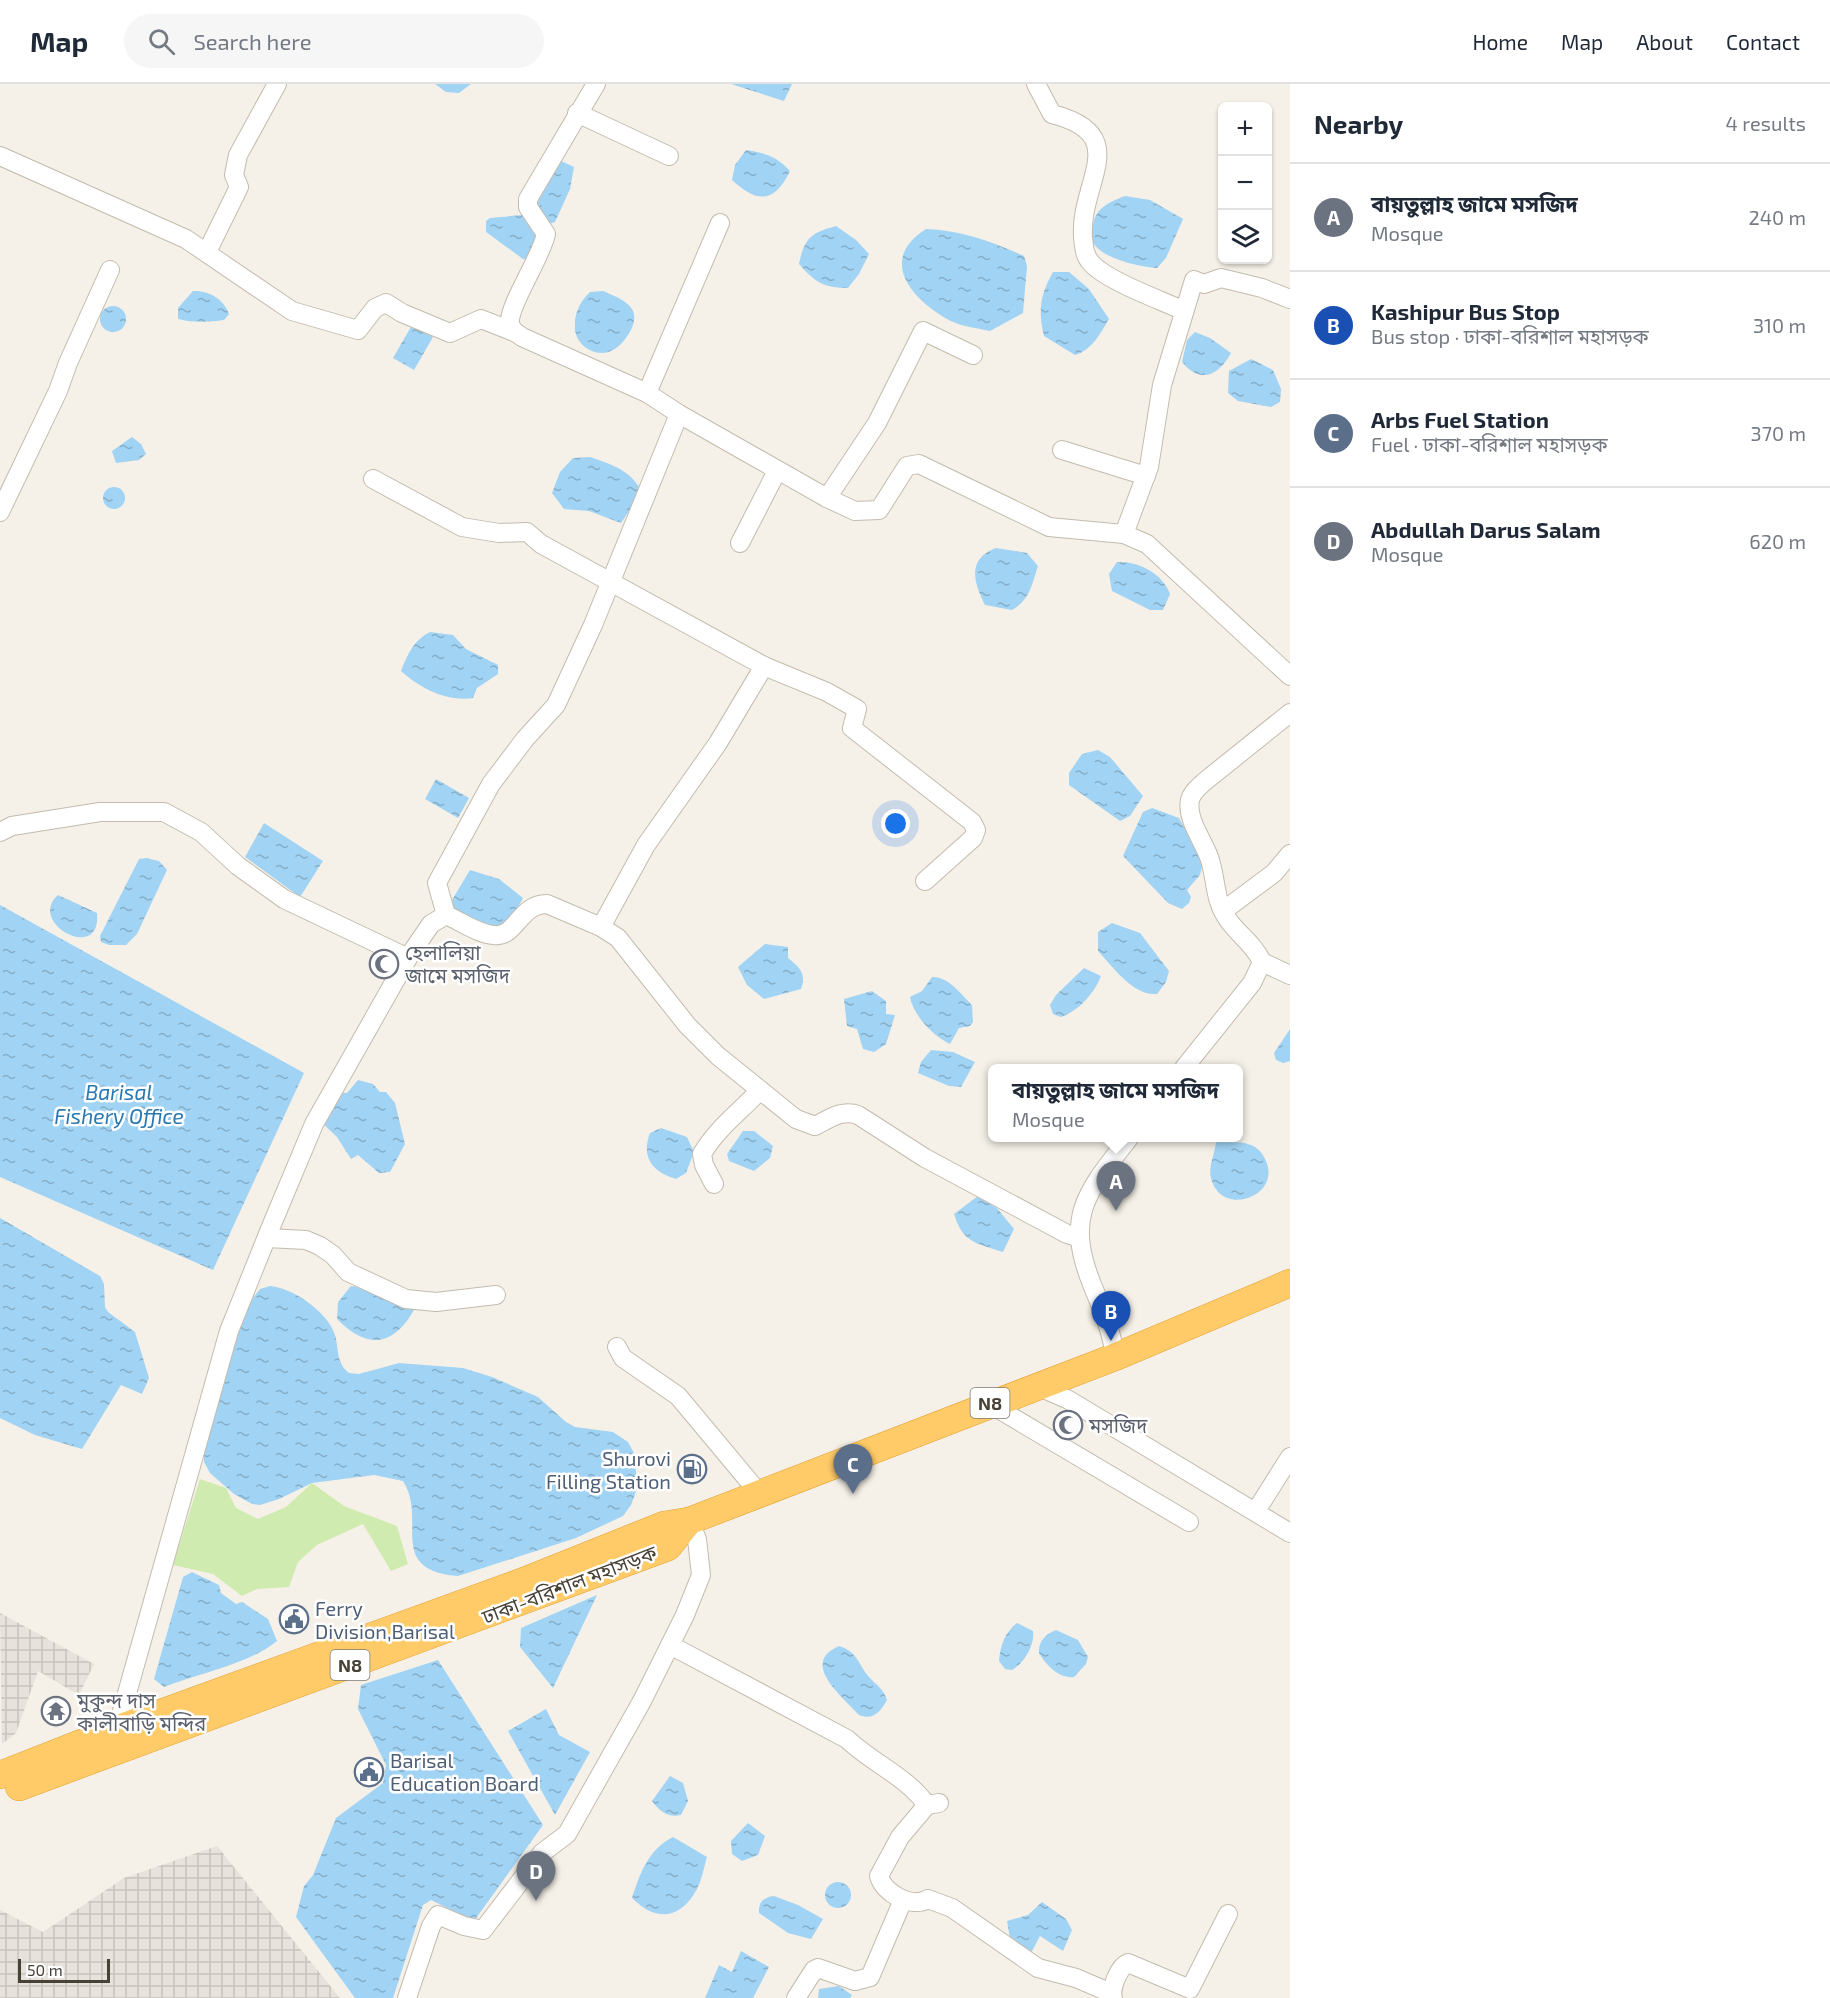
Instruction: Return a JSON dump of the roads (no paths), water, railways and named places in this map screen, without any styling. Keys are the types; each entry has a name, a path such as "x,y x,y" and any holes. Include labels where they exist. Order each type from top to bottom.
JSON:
{"highway":[{"name":"ঢাকা-বরিশাল মহাসড়ক","path":"0,1775 117,1728 524,1581 664,1525 689,1521 1115,1357 1290,1282"},
{"name":"ঢাকা-বরিশাল মহাসড়ক","path":"0,1793 668,1546 689,1521"}],"street":[{"path":"207,252 239,187 234,175 238,155 277,84"},
{"path":"514,332 510,323 512,311 542,251 546,234 528,207 528,199 555,157 578,112 596,84"},
{"path":"1036,84 1052,114 1075,120 1092,132 1097,145 1098,162 1083,228 1084,251 1090,262 1102,273 1184,311"},
{"path":"578,112 669,156"},
{"path":"0,156 186,239 268,297 292,311 358,330 375,308 386,303 402,313 450,333 481,320 514,332 647,393 777,471 855,511 879,510 907,466 919,464 1050,527 1124,534 1147,544 1290,676"},
{"path":"647,393 720,223"},
{"path":"0,512 58,391 68,363 110,270"},
{"path":"1124,534 1146,476 1162,385 1194,280 1204,284 1221,278 1262,288 1290,299"},
{"path":"827,498 877,423 923,331 973,355"},
{"path":"679,414 609,580 593,625 556,705 525,739 491,784 436,883 446,915 493,935 503,934 528,909 537,904 547,904 601,927 618,938 687,1025 718,1056 796,1119 815,1126 834,1116 849,1112 858,1115 925,1158 1066,1234 1080,1238"},
{"path":"1062,450 1146,476"},
{"path":"740,543 777,471"},
{"path":"373,479 462,527 499,533 526,532 541,544 764,666 827,692 857,709 852,728 972,822 976,830 974,838 925,881"},
{"path":"601,927 646,845 722,736 764,666"},
{"path":"1290,713 1204,782 1194,791 1190,800 1190,811 1210,859 1223,911 1263,962 1290,975"},
{"path":"0,832 12,826 100,812 164,812 201,832 238,866 284,899 408,958"},
{"path":"1223,911 1274,873 1290,854"},
{"path":"117,1728 229,1331 314,1124 408,958 431,924 446,915"},
{"path":"1187,1064 1252,983 1263,962"},
{"path":"714,1184 704,1165 702,1154 715,1135 760,1090"},
{"path":"1115,1357 1112,1334 1090,1278 1078,1225 1085,1200 1126,1142"},
{"path":"267,1238 306,1240 320,1246 333,1255 348,1272 406,1299 436,1302 496,1295"},
{"path":"617,1347 623,1358 678,1396 759,1493"},
{"path":"1037,1386 1067,1399 1290,1533"},
{"path":"990,1404 1112,1474 1189,1522"},
{"path":"1256,1511 1290,1457"},
{"path":"407,1998 431,1926 438,1915 464,1926 483,1930 542,1853 567,1834 600,1780 670,1645 701,1575 697,1539 689,1521"},
{"path":"670,1645 847,1739 861,1753 933,1804 900,1837 879,1876 885,1888 903,1900 923,1902 928,1899 952,1908 1038,1968 1077,1978 1112,1996 1123,1965 1128,1963 1190,1989 1228,1914"},
{"path":"796,1998 814,1970 818,1968 855,1981 870,1977 903,1900"}],"water":[{"path":"435,84 471,84 459,93 446,92"},
{"path":"731,84 792,84 784,101"},
{"path":"746,150 770,156 790,171 778,190 764,196 757,196 741,188 732,180 735,165"},
{"path":"561,161 574,167 570,189 555,222 549,224 538,211 537,204 556,164"},
{"path":"1125,196 1150,200 1183,219 1166,258 1157,268 1120,260 1095,246 1092,239 1093,225 1100,209"},
{"path":"522,215 529,217 541,237 532,260 523,259 486,232 486,221 490,218"},
{"path":"836,226 856,240 869,254 859,274 848,288 832,287 820,283 799,264 803,248 810,238 820,231"},
{"path":"926,229 977,238 1024,256 1027,266 1023,313 990,331 954,322 935,312 923,302 905,279 902,266 904,253 911,241"},
{"path":"1053,272 1069,272 1089,289 1109,319 1091,345 1075,355 1044,336 1041,303"},
{"path":"193,291 215,296 229,314 224,320 218,321 195,322 178,319 178,308"},
{"path":"603,291 631,307 634,322 629,334 621,344 613,350 600,353 588,349 579,341 576,335 575,318 580,304 590,292"},
{"path":"113,306 122,310 126,319 122,328 113,332 104,328 100,319 104,310"},
{"path":"412,325 433,337 414,370 393,358"},
{"path":"1195,332 1210,338 1231,353 1215,372 1203,375 1196,373 1182,362 1187,340"},
{"path":"1251,359 1273,370 1281,389 1280,402 1271,407 1238,401 1228,393 1229,371"},
{"path":"132,437 141,444 146,454 139,460 116,463 112,451"},
{"path":"590,457 623,471 639,487 633,505 621,523 589,511 564,509 552,493 560,472 573,458"},
{"path":"114,487 122,490 125,498 122,506 114,509 106,506 103,498 106,490"},
{"path":"996,548 1027,553 1038,566 1027,596 1012,610 985,605 978,588 976,565 980,558"},
{"path":"1117,562 1142,566 1162,580 1170,594 1163,610 1150,610 1112,591 1109,574"},
{"path":"430,632 453,635 466,649 498,665 498,674 477,688 473,698 443,696 416,683 401,671 415,644"},
{"path":"1098,750 1110,757 1143,796 1130,816 1120,821 1069,785 1069,773 1082,754"},
{"path":"436,779 469,798 458,818 425,799"},
{"path":"1152,808 1179,818 1203,863 1200,875 1187,890 1191,897 1189,903 1182,909 1168,903 1123,856 1143,812"},
{"path":"264,823 323,861 300,897 245,857"},
{"path":"139,859 159,861 167,870 137,934 126,945 109,945 101,942 100,936"},
{"path":"470,870 499,879 523,898 507,928 493,931 454,910 452,900"},
{"path":"58,895 97,913 95,928 89,936 78,937 67,934 51,917 51,906"},
{"name":"Barisal Fishery Office","path":"0,905 304,1073 213,1270 0,1177"},
{"path":"1112,923 1140,933 1169,971 1166,982 1157,994 1148,993 1132,985 1098,951 1098,932"},
{"path":"765,944 788,947 788,958 799,968 802,975 801,989 764,999 747,985 738,967"},
{"path":"1084,968 1101,976 1094,989 1073,1011 1061,1017 1053,1014 1050,1005 1056,995"},
{"path":"932,977 938,977 949,983 972,1005 973,1022 970,1026 959,1028 950,1044 937,1036 925,1024 915,1011 910,997 922,991"},
{"path":"872,991 886,1001 886,1014 895,1015 886,1044 874,1052 863,1049 857,1029 847,1026 844,999"},
{"path":"1290,1029 1290,1061 1283,1063 1276,1060 1274,1053"},
{"path":"931,1050 953,1052 975,1062 961,1087 949,1086 918,1073 921,1062"},
{"path":"358,1080 373,1084 380,1092 386,1092 395,1103 405,1144 390,1172 379,1173 358,1155 351,1159 337,1137 320,1121 337,1092 347,1093"},
{"path":"661,1128 687,1137 694,1152 686,1173 676,1179 655,1168 648,1156 650,1133"},
{"path":"743,1131 754,1131 773,1146 770,1158 754,1171 729,1161 727,1154"},
{"path":"1216,1142 1244,1143 1254,1146 1260,1152 1269,1172 1266,1183 1259,1192 1249,1198 1237,1200 1226,1198 1217,1190 1210,1174"},
{"path":"978,1196 997,1208 1014,1229 1003,1252 972,1240 966,1236 958,1224 954,1214"},
{"path":"0,1218 100,1276 104,1284 105,1307 108,1312 135,1332 149,1378 142,1394 121,1385 82,1449 35,1435 0,1418"},
{"path":"270,1286 299,1296 325,1318 335,1335 342,1365 349,1373 359,1374 399,1363 463,1368 492,1377 538,1397 575,1427 613,1432 628,1442 635,1455 637,1489 631,1505 623,1516 576,1538 458,1576 436,1572 422,1564 415,1553 412,1540 410,1496 403,1481 374,1475 312,1483 279,1499 260,1505 252,1504 234,1494 210,1473 204,1462 204,1447 244,1309 260,1289"},
{"path":"351,1286 382,1292 416,1306 400,1329 391,1336 371,1340 349,1330 337,1319 338,1302"},
{"path":"192,1572 219,1585 221,1593 236,1604 242,1602 268,1619 277,1641 239,1662 164,1687 154,1679 183,1577"},
{"path":"597,1595 553,1688 520,1647 521,1628"},
{"path":"1017,1623 1033,1631 1032,1642 1021,1663 1012,1670 1005,1669 999,1661 1001,1650 1006,1635"},
{"path":"1056,1630 1078,1640 1088,1657 1086,1664 1074,1677 1058,1673 1045,1662 1039,1653 1043,1638"},
{"path":"839,1646 854,1655 869,1677 882,1690 887,1700 872,1716 859,1715 828,1680 823,1661 828,1653"},
{"path":"438,1660 543,1825 474,1921 431,1900 423,1905 393,1998 355,1998 296,1917 304,1886 313,1875 336,1818 383,1783 386,1765 358,1709 361,1685"},
{"path":"546,1709 559,1735 590,1752 555,1815 508,1731"},
{"path":"670,1776 683,1783 688,1801 681,1815 664,1813 652,1801"},
{"path":"748,1823 765,1836 758,1855 742,1861 732,1854 731,1841"},
{"path":"673,1837 707,1857 699,1885 690,1899 675,1912 659,1914 641,1906 632,1898 651,1855 664,1842"},
{"path":"838,1882 847,1886 851,1895 847,1904 838,1908 829,1904 825,1895 829,1886"},
{"path":"774,1896 798,1905 823,1919 811,1939 788,1933 759,1913 762,1901"},
{"path":"1042,1902 1066,1919 1072,1930 1063,1951 1040,1936 1030,1955 1010,1938 1007,1921 1028,1915"},
{"path":"741,1951 769,1967 753,1998 705,1998 719,1965 732,1972"},
{"path":"839,1986 852,1995 850,1998 818,1998 819,1989"}],"place":[{"name":"হেলালিয়া জামে মসজিদ","path":"384,964"},
{"name":"বায়তুল্লাহ জামে মসজিদ","path":"1116,1211"},
{"name":"Kashipur Bus Stop","path":"1111,1341"},
{"name":"মসজিদ","path":"1068,1425"},
{"name":"Shurovi Filling Station","path":"692,1469"},
{"name":"Arbs Fuel Station","path":"853,1494"},
{"name":"Ferry Division,Barisal","path":"294,1619"},
{"name":"মুকুন্দ দাস কালীবাড়ি মন্দির","path":"56,1711"},
{"name":"Barisal Education Board","path":"369,1772"},
{"name":"Abdullah Darus Salam","path":"536,1901"}]}
